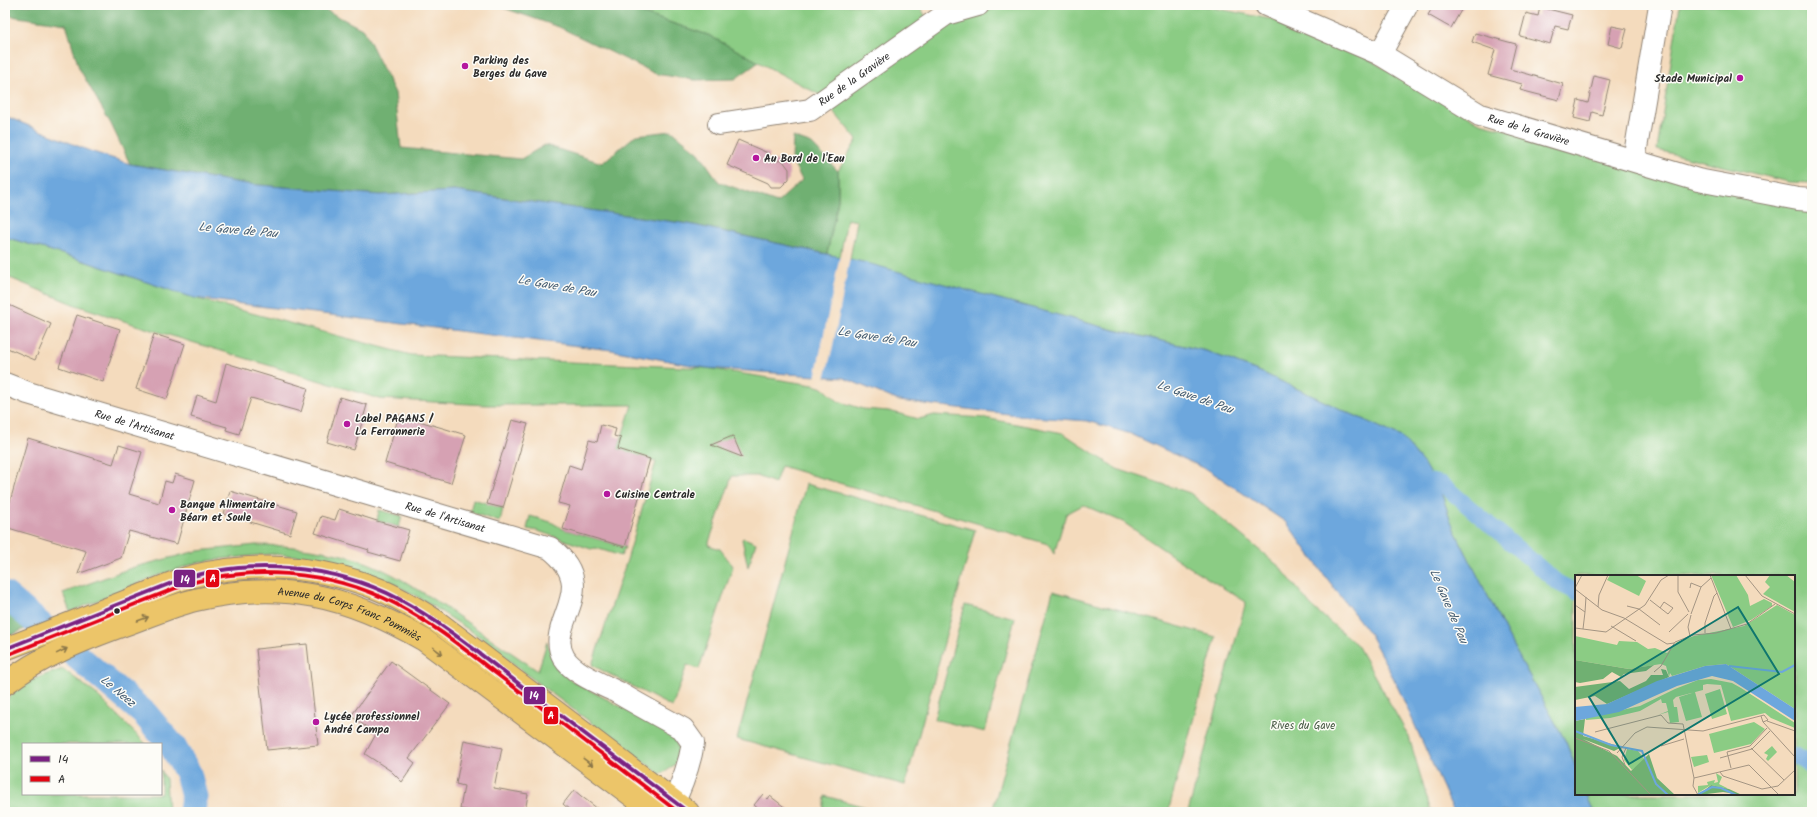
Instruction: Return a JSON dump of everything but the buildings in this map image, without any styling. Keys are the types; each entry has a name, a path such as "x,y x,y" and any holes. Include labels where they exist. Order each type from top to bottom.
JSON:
{"main road":[{"path":"5,649 192,576 255,567 287,568 355,581 378,589 405,602 436,620 671,809"},
{"name":"Avenue du Corps Franc Pommiès","path":"5,684 42,660 82,641 194,600 228,594 259,591 286,592 318,596 344,602 369,611 395,623 424,640 671,809"}],"street":[{"name":"Rue de la Gravière","path":"719,124 810,110 946,14 978,5"},
{"name":"Rue de la Gravière","path":"1266,5 1380,54 1480,115 1698,180 1798,199 1812,200"},
{"path":"1380,54 1407,5"},
{"path":"1634,160 1660,5"},
{"name":"Rue de l'Artisanat","path":"5,384 28,393 550,548 563,558 574,587 559,640 564,658 578,672 683,729 693,743 685,778 671,809"}],"green space":[{"path":"5,5 316,5 364,30 395,93 401,148 521,159 545,145 602,163 636,135 672,131 699,153 719,182 777,203 802,180 792,160 793,137 812,144 838,171 838,200 827,254 689,224 454,191 380,195 247,184 130,164 111,124 79,68 66,24 11,16 5,9"},
{"path":"495,5 617,5 708,35 759,62 735,79 695,80 656,74 559,27"},
{"path":"617,5 919,5 934,31 976,14 1006,5 1199,5 1270,19 1361,55 1480,123 1812,207 1812,812 1594,812 1586,795 1795,795 1795,575 1575,575 1575,765 1566,742 1513,646 1453,527 1442,495 1401,437 1263,373 1206,351 1110,329 850,259 857,221 847,219 840,257 827,254 838,200 838,171 857,140 820,95 708,35"},
{"name":"Stade Municipal","path":"1680,5 1812,5 1812,183 1789,182 1657,150"},
{"name":"Rives du Gave","path":"5,237 72,257 194,298 411,355 706,368 813,385 823,388 838,401 863,409 889,411 919,419 934,415 985,418 1063,433 1117,469 1190,493 1281,568 1311,606 1357,645 1409,737 1431,812 1188,812 1246,602 1183,563 1123,522 1083,505 1066,514 1054,554 1048,544 781,466 775,483 757,476 732,476 708,545 720,549 733,566 699,669 687,665 672,707 592,665 627,560 656,462 618,449 632,405 487,405 380,399 139,326 73,304 5,276"},
{"path":"806,484 975,530 905,785 737,739"},
{"path":"473,499 503,508 500,522 470,512"},
{"path":"379,510 402,516 399,527 377,521"},
{"path":"530,516 551,522 563,529 625,547 621,556 596,548 591,549 538,531 527,529"},
{"path":"744,538 756,543 748,567 742,539"},
{"path":"256,545 324,551 361,560 375,566 403,580 430,597 538,671 547,642 555,663 569,679 668,732 677,744 679,750 677,761 668,770 660,774 535,681 480,637 423,600 396,585 349,567 299,556 272,554 196,563 154,577 70,612 63,593 131,568 197,551"},
{"path":"1053,591 1216,637 1168,812 992,812"},
{"path":"965,605 1015,618 985,732 934,719"},
{"path":"5,607 29,627 5,638"},
{"path":"63,669 96,694 145,743 22,743 22,795 162,795 162,772 166,779 168,812 5,812 5,702 17,689 38,677"},
{"path":"825,796 884,812 823,812"}],"water":[{"name":"Le Gave de Pau","path":"5,116 90,151 130,164 247,184 380,195 454,191 689,224 863,262 1110,329 1206,351 1263,373 1401,437 1424,464 1442,495 1453,527 1513,646 1566,742 1575,765 1575,795 1586,795 1594,812 1454,812 1394,679 1369,633 1322,572 1287,523 1210,471 1131,434 1087,421 1034,417 899,401 844,378 706,368 611,350 194,298 72,257 5,237"}],"pier":[{"path":"840,255 850,257 833,346 825,379 815,378"}],"waterway":[{"path":"1415,478 1442,484 1558,583 1575,592"},
{"name":"Le Neez","path":"5,595 145,714 173,747 188,773 194,797 192,812"},
{"path":"1795,756 1812,767"}],"transit line":[{"name":"14","path":"5,649 174,582 201,574 230,569 259,567 288,568 346,578 373,587 399,599 433,619 688,812"},
{"name":"A","path":"7,655 176,588 203,580 230,575 259,573 316,577 371,593 413,613 460,646 678,812"}],"place":[{"name":"Parking des Berges du Gave","path":"465,66"},
{"name":"Stade Municipal","path":"1740,78"},
{"name":"Au Bord de l'Eau","path":"756,158"},
{"name":"Label PAGANS / La Ferronnerie","path":"347,424"},
{"name":"Cuisine Centrale","path":"607,494"},
{"name":"Banque Alimentaire Béarn et Soule","path":"172,510"},
{"name":"Lycée professionnel André Campa","path":"316,722"}]}
